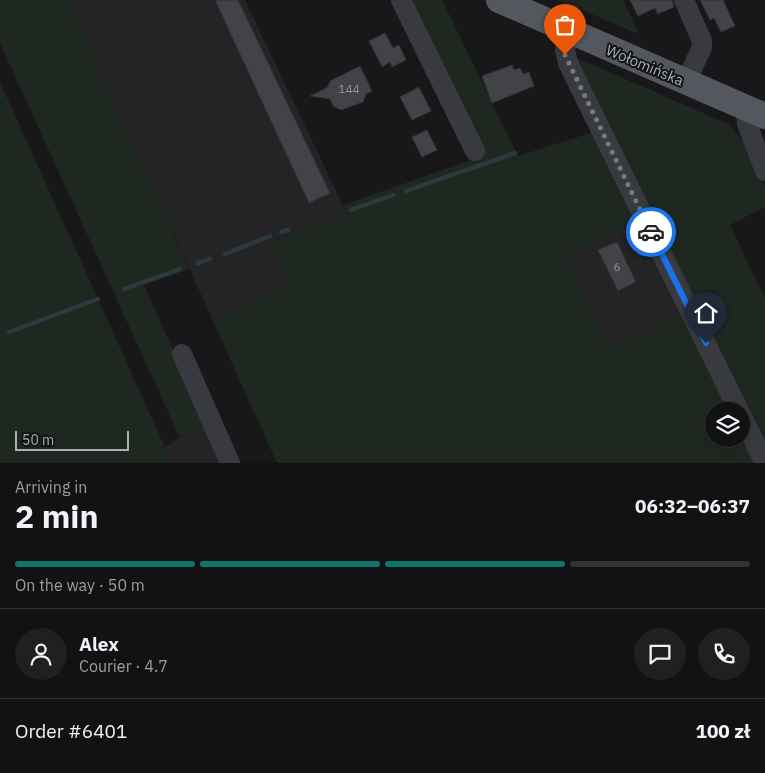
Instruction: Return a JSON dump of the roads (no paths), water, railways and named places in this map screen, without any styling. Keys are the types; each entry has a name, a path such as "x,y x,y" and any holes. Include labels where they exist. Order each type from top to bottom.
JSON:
{"main road":[{"name":"Wołomińska","path":"499,0 756,112"}],"street":[{"path":"401,0 475,150"},
{"path":"684,0 702,41 700,53 686,82"},
{"path":"569,32 565,50 568,64 736,402"},
{"path":"756,112 747,124 765,171"},
{"path":"182,354 230,463"},
{"path":"750,433 765,463"}],"waterway":[{"path":"406,191 515,153"},
{"path":"351,210 393,195"},
{"path":"281,232 288,230"},
{"path":"225,254 270,236"},
{"path":"198,263 210,259"},
{"path":"124,289 180,269"},
{"path":"9,332 98,299"}]}
